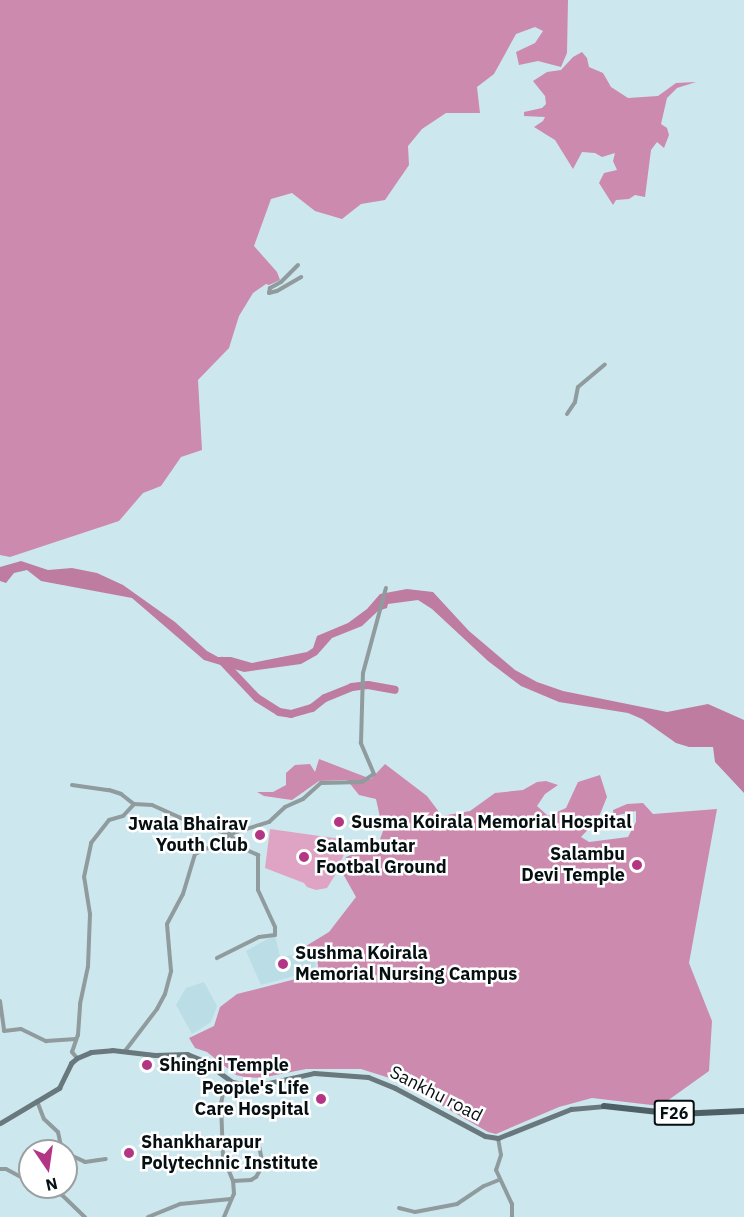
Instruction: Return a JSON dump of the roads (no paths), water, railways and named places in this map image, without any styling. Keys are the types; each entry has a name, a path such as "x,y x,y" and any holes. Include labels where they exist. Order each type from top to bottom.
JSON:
{"main road":[{"path":"0,1123 59,1088 70,1063 76,1058 101,1051 155,1055 187,1054 202,1060 232,1082"},
{"name":"Sankhu road","path":"232,1082 255,1086 314,1073 368,1077 395,1088 485,1136 498,1138 571,1109 604,1106"},
{"name":"F26","path":"604,1106 677,1114 744,1112"}],"street":[{"path":"298,265 281,282 270,288 269,293 301,277"},
{"path":"567,414 575,402 578,387 605,364"},
{"path":"124,1051 157,1009 165,994 171,972 167,924 183,894 193,858 199,852 223,841 230,834 268,822 285,807 303,799 321,783 354,783 372,776 373,770 361,743 362,681 369,646 386,588"},
{"path":"72,784 115,792 134,804 161,807 194,824 230,834 240,847 258,855 258,891 275,927 275,935 259,937 217,958"},
{"path":"76,1058 72,1052 88,966 90,914 84,877 90,843 109,820 123,816 134,804"},
{"path":"0,1001 4,1031 21,1029 46,1041 76,1039"},
{"path":"224,1217 232,1199 233,1181 223,1156 221,1104 223,1094 232,1082"},
{"path":"37,1101 44,1119 58,1132 59,1139"},
{"path":"498,1138 501,1155 496,1170 512,1204 512,1217"},
{"path":"233,1181 251,1180 256,1176 263,1165 258,1142"},
{"path":"78,1159 84,1162 106,1159"},
{"path":"0,1169 6,1169 18,1176"},
{"path":"399,1208 415,1212 457,1204 484,1186 499,1180"},
{"path":"66,1199 85,1217"},
{"path":"147,1217 180,1204 232,1199"}],"waterway":[{"path":"222,661 257,698 279,712 291,714 312,708 325,698 352,687 368,685 395,690"}],"place":[{"name":"Susma Koirala Memorial Hospital","path":"339,822"},
{"name":"Jwala Bhairav Youth Club","path":"260,835"},
{"name":"Salambutar Footbal Ground","path":"304,857"},
{"name":"Salambu Devi Temple","path":"637,865"},
{"name":"Sushma Koirala Memorial Nursing Campus","path":"283,964"},
{"name":"Shingni Temple","path":"147,1065"},
{"name":"People's Life Care Hospital","path":"321,1099"},
{"name":"Shankharapur Polytechnic Institute","path":"129,1153"}]}
